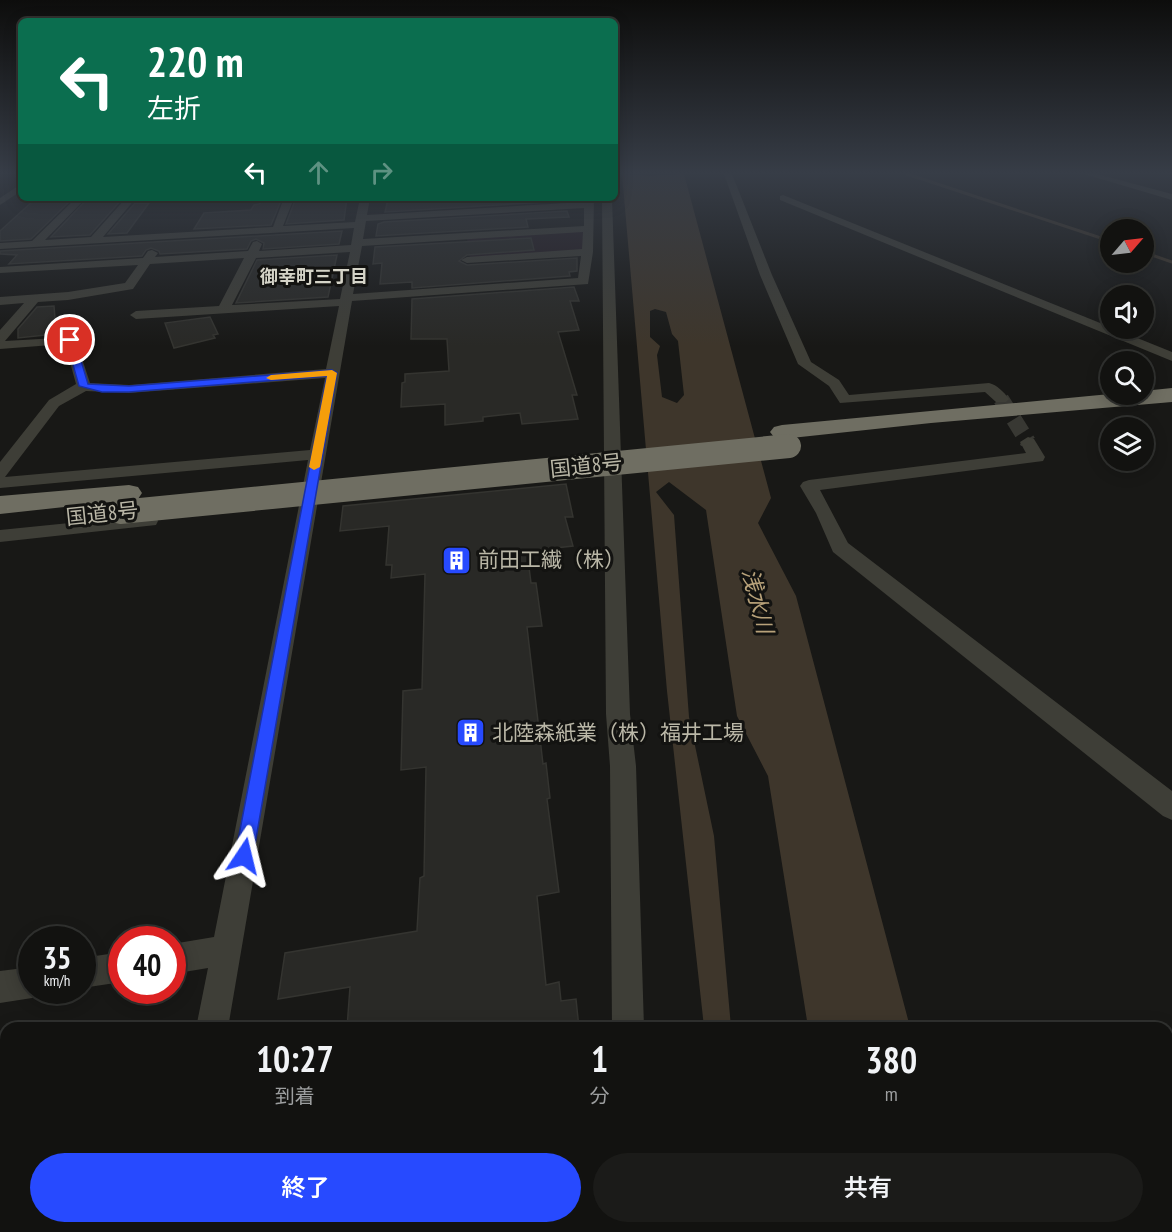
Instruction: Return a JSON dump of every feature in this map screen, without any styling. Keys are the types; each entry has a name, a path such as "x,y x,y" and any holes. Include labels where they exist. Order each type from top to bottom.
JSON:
{"highway":[{"name":"国道8号","path":"786,439 931,416 1172,395"},
{"name":"国道8号","path":"0,524 124,503 786,439 1172,409"},
{"name":"国道8号","path":"0,504 124,503"}],"street":[{"path":"36,243 48,231"},
{"path":"95,240 102,231"},
{"path":"0,246 238,231"},
{"path":"224,309 262,231"},
{"path":"213,1022 316,454 359,231"},
{"path":"0,270 251,255 356,246 416,231"},
{"path":"451,231 464,237 486,231"},
{"path":"469,275 584,280 590,231"},
{"path":"596,231 617,691 623,766 628,1022"},
{"path":"750,231 805,364 834,383 845,400 989,387 1001,399"},
{"path":"865,231 1172,357"},
{"path":"0,301 68,296 129,286 163,236"},
{"path":"464,237 469,275"},
{"path":"136,315 346,300 588,252"},
{"path":"0,338 35,298"},
{"path":"0,345 70,340 84,386"},
{"path":"0,473 54,403 84,386 129,389 332,373"},
{"path":"1028,442 1037,457 809,486 825,513 840,547 1172,807"},
{"path":"0,483 316,454"},
{"path":"0,536 308,506"},
{"path":"186,957 227,950"},
{"path":"0,987 18,984"}],"shaded area":[{"path":"580,231 583,232 583,251 470,259 467,238"}],"water":[{"name":"浅水川","path":"627,231 699,231 771,498 758,523 796,596 909,1022 807,1022 768,776 737,716 706,510 669,482 656,492 674,515 689,717 714,836 731,1022 703,1022 667,691","holes":["655,309 666,312 672,334 678,341 684,395 677,403 662,397 657,355 660,346 650,337 650,311"]}],"building":[{"path":"0,231 39,231 31,239 0,241"},
{"path":"56,231 93,231 90,235 51,237"},
{"path":"110,231 128,231 127,233 108,234"},
{"path":"342,231 339,244 263,249 264,243 256,239 251,241 247,249 160,254 159,251 151,248 146,250 142,256 9,264 17,255 0,254 0,251"},
{"path":"377,231 452,231 376,236"},
{"path":"531,238 534,250 467,255 459,261 467,265 577,258 577,271 569,272 570,276 412,288 412,282 380,284 382,263 373,264 375,247"},
{"path":"337,255 328,297 236,303 257,260"},
{"path":"574,287 579,301 570,301 579,330 558,332 577,395 572,395 578,419 522,424 520,413 483,417 483,421 445,425 445,404 401,407 402,383 405,382 405,374 449,371 447,339 411,339 412,299"},
{"path":"54,306 55,334 18,338 18,329 37,307"},
{"path":"210,317 218,334 213,335 215,338 174,348 165,323"},
{"path":"566,484 573,517 565,517 573,546 527,551 531,583 536,583 542,626 527,627 543,764 546,763 550,798 547,799 559,892 537,896 546,985 559,982 561,1001 576,999 578,1022 347,1022 350,987 278,999 285,953 417,931 420,878 424,876 426,767 401,770 403,691 422,689 425,574 391,578 392,565 386,565 389,526 340,531 343,506"}],"waterway":[{"path":"1081,231 1100,238"},
{"path":"1154,256 1172,262"}],"tunnel":[{"path":"1001,399 1028,442"}],"slow traffic":[{"path":"271,378 332,373 314,467"}],"place":[{"name":"前田工繊（株）","path":"457,560"},
{"name":"北陸森紙業（株）福井工場","path":"471,733"}],"district":[{"name":"御幸町三丁目","path":"314,277"}],"route":[{"path":"70,340 84,386 102,389 129,389 332,373 244,856"}]}
